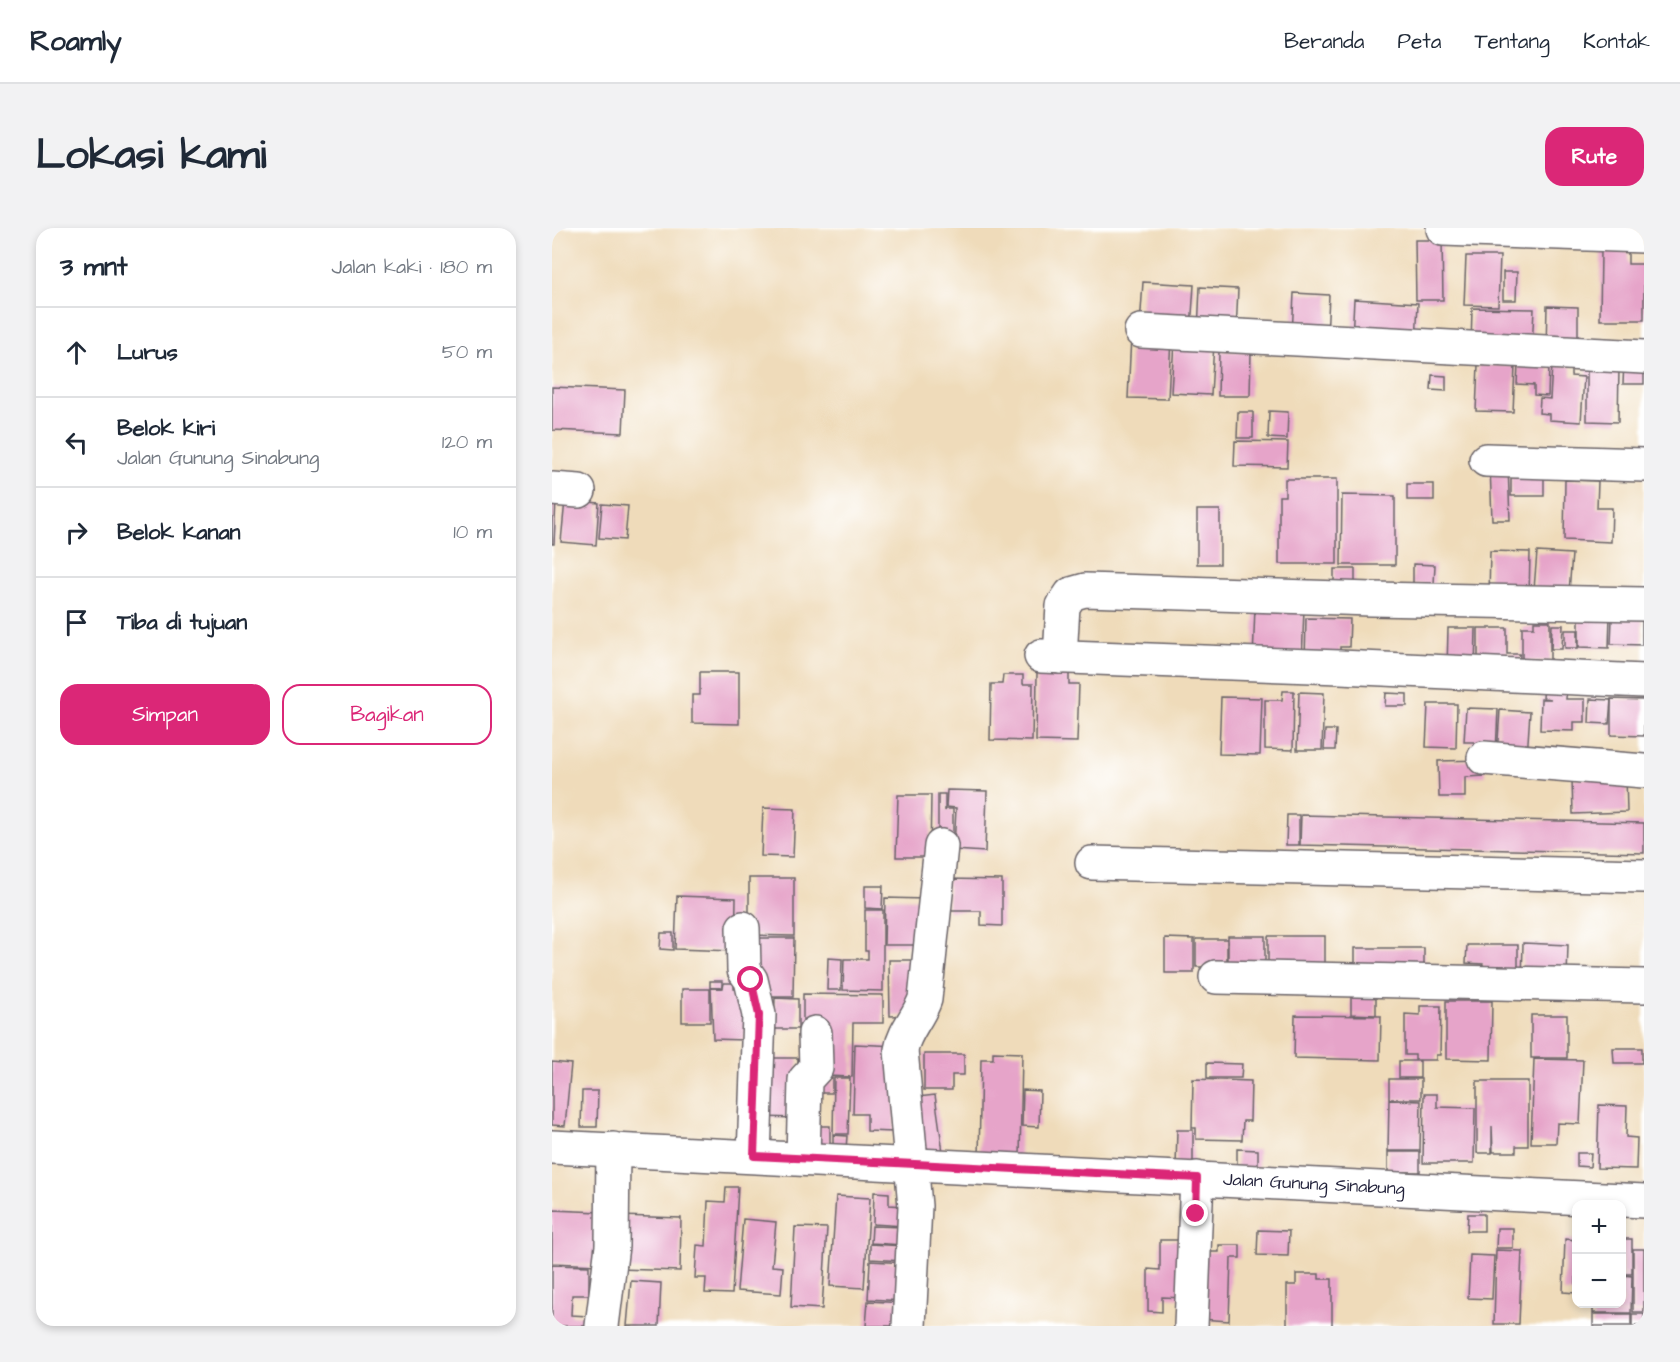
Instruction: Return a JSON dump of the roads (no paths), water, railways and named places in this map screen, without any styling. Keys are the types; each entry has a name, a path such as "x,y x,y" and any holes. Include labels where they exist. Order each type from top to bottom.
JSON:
{"street":[{"path":"1443,229 1644,236"},
{"path":"1141,331 1644,357"},
{"path":"1486,460 1644,465"},
{"path":"1644,604 1359,599 1085,590 1071,594 1063,606 1051,656 1644,681"},
{"path":"1484,758 1644,771"},
{"path":"909,1326 915,1206 901,1050 905,1034 916,1019 925,999 941,846"},
{"path":"1092,863 1644,876"},
{"path":"743,928 744,970 746,976 751,980 759,1015 754,1156"},
{"path":"1216,977 1644,986"},
{"path":"803,1158 805,1080 816,1068 815,1033"},
{"name":"Jalan Gunung Sinabung","path":"552,1147 1644,1201"},
{"path":"602,1326 612,1246 613,1149"},
{"path":"1191,1326 1197,1178"}]}
